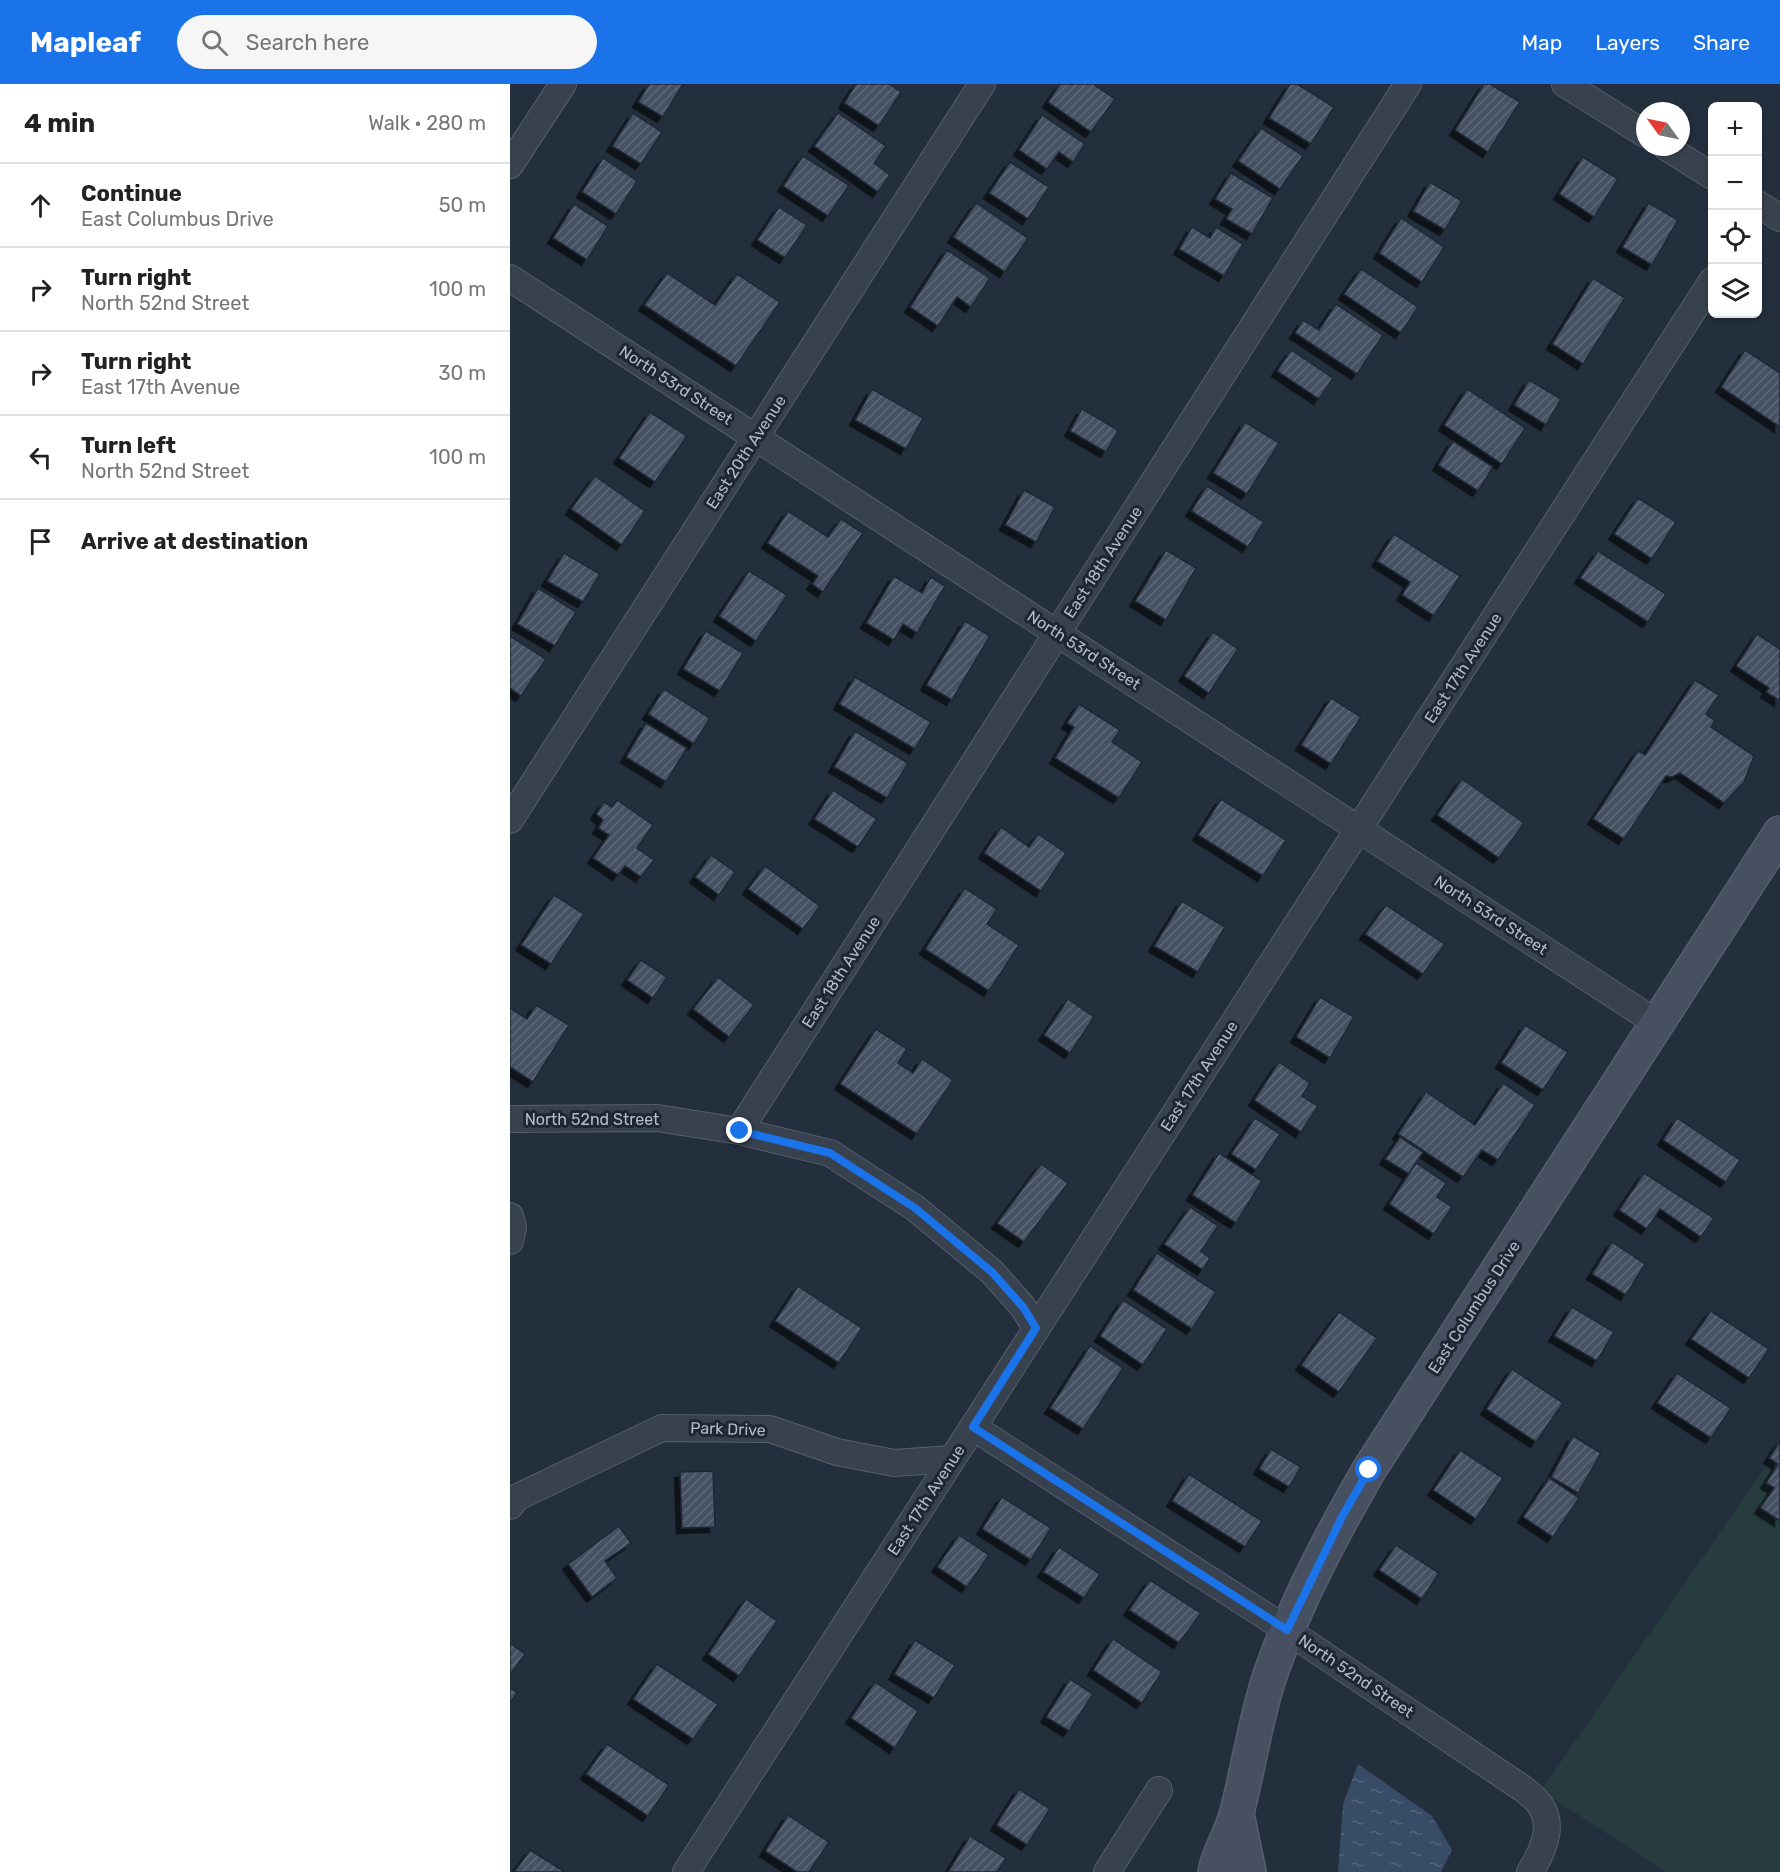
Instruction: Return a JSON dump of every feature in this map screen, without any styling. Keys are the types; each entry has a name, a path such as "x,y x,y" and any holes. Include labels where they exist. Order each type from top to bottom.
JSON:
{"main road":[{"name":"East Columbus Drive","path":"1215,1872 1237,1814 1255,1727 1270,1676 1287,1630 1343,1515 1369,1470 1657,1023 1771,867 1780,833"},
{"name":"East Columbus Drive","path":"1237,1814 1249,1872"}],"street":[{"path":"510,165 562,84"},
{"name":"East 20th Avenue","path":"510,820 982,84"},
{"name":"East 18th Avenue","path":"740,1131 1408,84"},
{"path":"1565,84 1636,128"},
{"path":"1681,156 1708,173"},
{"name":"North 53rd Street","path":"510,278 1657,1023"},
{"name":"East 17th Avenue","path":"686,1872 1708,289"},
{"name":"North 52nd Street","path":"510,1119 657,1118 740,1131 830,1153 915,1208 992,1272 1023,1307 1036,1328"},
{"path":"510,1216 513,1227 510,1240"},
{"name":"North 52nd Street","path":"973,1427 1287,1630 1522,1788 1540,1805 1546,1819 1546,1837 1539,1858 1530,1872"},
{"name":"Park Drive","path":"512,1500 662,1428 770,1429 837,1452 894,1462 952,1459"},
{"path":"1107,1872 1159,1790"}],"green space":[{"path":"1780,1446 1780,1872 1666,1872 1549,1796 1542,1789"}],"water":[{"path":"1358,1764 1432,1816 1452,1850 1441,1872 1338,1872 1343,1804"}],"building":[{"path":"649,84 683,84 663,117 638,102"},
{"path":"856,84 889,84 901,92 879,126 844,103"},
{"path":"1060,84 1093,84 1115,99 1091,132 1048,102"},
{"path":"1290,84 1297,84 1334,107 1311,144 1269,118"},
{"path":"1484,84 1490,84 1520,102 1488,152 1455,130"},
{"path":"633,113 662,132 641,164 612,146"},
{"path":"838,113 886,146 874,163 890,175 878,192 814,146"},
{"path":"1042,115 1085,144 1073,162 1059,152 1047,169 1019,150"},
{"path":"1261,128 1303,156 1280,189 1238,161"},
{"path":"803,156 849,185 828,216 783,186"},
{"path":"1583,157 1618,179 1594,217 1559,194"},
{"path":"603,158 637,181 616,214 582,192"},
{"path":"1010,162 1049,187 1028,219 989,193"},
{"path":"1231,173 1273,198 1252,234 1226,219 1232,209 1215,199"},
{"path":"1430,182 1462,201 1445,230 1413,211"},
{"path":"976,203 1028,238 1005,272 953,237"},
{"path":"1649,203 1678,220 1652,265 1622,247"},
{"path":"574,204 608,226 587,260 553,238"},
{"path":"779,207 807,225 785,258 757,240"},
{"path":"1401,218 1444,247 1422,282 1379,253"},
{"path":"1192,227 1210,238 1216,227 1243,244 1224,276 1179,249"},
{"path":"947,250 990,278 971,307 957,297 938,326 910,307"},
{"path":"1361,269 1418,307 1401,333 1344,294"},
{"path":"667,273 715,305 737,274 780,302 736,366 644,305"},
{"path":"1593,278 1625,298 1583,364 1552,344"},
{"path":"1336,304 1383,335 1357,374 1295,333 1303,320 1319,330"},
{"path":"1291,350 1333,378 1319,399 1277,371"},
{"path":"1745,350 1780,373 1780,427 1721,387"},
{"path":"1529,380 1561,399 1546,425 1514,405"},
{"path":"872,389 923,418 906,449 855,420"},
{"path":"1467,389 1525,428 1502,464 1444,425"},
{"path":"1082,409 1118,430 1106,452 1070,431"},
{"path":"650,412 687,436 655,482 619,458"},
{"path":"1245,422 1279,443 1247,494 1213,473"},
{"path":"1453,441 1493,467 1478,491 1438,465"},
{"path":"595,476 645,511 622,545 571,509"},
{"path":"1207,486 1264,522 1248,547 1191,511"},
{"path":"1024,490 1055,507 1036,542 1005,525"},
{"path":"1638,498 1676,522 1652,559 1614,534"},
{"path":"788,511 828,537 841,519 863,533 823,592 812,584 818,576 767,543"},
{"path":"1394,534 1460,576 1434,616 1402,595 1410,582 1377,561"},
{"path":"1166,550 1196,568 1166,620 1135,601"},
{"path":"1598,551 1666,594 1648,622 1580,578"},
{"path":"564,553 600,574 583,602 547,581"},
{"path":"749,571 787,595 756,641 719,616"},
{"path":"894,576 922,593 931,577 945,586 917,633 903,624 894,640 866,623"},
{"path":"538,588 576,612 555,646 517,624"},
{"path":"965,621 990,636 952,700 926,685"},
{"path":"706,631 743,653 720,691 683,669"},
{"path":"1213,632 1238,649 1209,693 1184,676"},
{"path":"1757,634 1780,649 1780,701 1766,692 1769,688 1736,666"},
{"path":"510,636 546,659 521,696 510,688"},
{"path":"855,677 931,722 915,749 839,704"},
{"path":"1695,680 1719,695 1706,714 1715,721 1711,727 1754,756 1744,782 1724,803 1680,773 1672,777 1666,776 1624,839 1593,819 1638,751 1645,755"},
{"path":"664,689 710,718 694,744 648,714"},
{"path":"1331,698 1361,717 1331,764 1301,745"},
{"path":"1079,704 1120,730 1112,742 1142,762 1119,798 1055,758 1074,727 1067,723"},
{"path":"646,723 687,748 666,782 626,757"},
{"path":"855,731 908,763 887,798 834,767"},
{"path":"1462,779 1524,823 1499,858 1437,815"},
{"path":"833,790 877,819 858,847 814,819"},
{"path":"1221,799 1286,840 1263,876 1198,835"},
{"path":"617,800 653,825 637,848 654,860 641,877 625,866 618,875 593,858 609,835 598,828 603,820 596,814 604,802 612,807"},
{"path":"1001,827 1029,847 1038,834 1066,853 1041,891 984,853"},
{"path":"711,855 735,872 719,895 695,877"},
{"path":"765,866 820,906 803,929 748,889"},
{"path":"965,888 997,909 987,924 1019,945 989,991 925,949"},
{"path":"554,895 584,914 551,964 521,945"},
{"path":"1182,901 1225,927 1198,972 1154,946"},
{"path":"1386,905 1445,944 1423,974 1365,934"},
{"path":"641,960 667,977 653,998 627,980"},
{"path":"718,977 754,1005 729,1037 693,1009"},
{"path":"1320,997 1354,1017 1330,1058 1296,1037"},
{"path":"1068,999 1094,1017 1070,1053 1044,1035"},
{"path":"536,1005 569,1025 533,1082 510,1067 510,1008 527,1019"},
{"path":"1525,1025 1568,1052 1543,1090 1501,1063"},
{"path":"876,1029 907,1049 898,1063 913,1073 922,1059 953,1080 917,1134 840,1084"},
{"path":"1279,1062 1310,1083 1302,1096 1318,1106 1301,1132 1254,1100"},
{"path":"1503,1083 1535,1105 1498,1160 1482,1150 1463,1177 1398,1134 1426,1092 1475,1125"},
{"path":"1255,1118 1280,1134 1256,1170 1231,1154"},
{"path":"1677,1118 1740,1160 1726,1182 1663,1140"},
{"path":"1400,1137 1423,1152 1409,1174 1385,1159"},
{"path":"1219,1153 1262,1181 1236,1223 1192,1195"},
{"path":"1416,1163 1446,1183 1437,1197 1452,1207 1434,1234 1389,1204"},
{"path":"1041,1164 1068,1183 1024,1242 997,1223"},
{"path":"1644,1173 1714,1218 1701,1237 1660,1209 1647,1229 1619,1210"},
{"path":"1190,1207 1218,1226 1201,1251 1210,1258 1203,1270 1164,1244"},
{"path":"1612,1242 1645,1264 1626,1295 1592,1274"},
{"path":"1157,1253 1216,1292 1192,1329 1133,1290"},
{"path":"798,1286 862,1328 839,1363 775,1321"},
{"path":"1123,1300 1167,1329 1143,1365 1100,1336"},
{"path":"1572,1307 1614,1332 1597,1361 1554,1336"},
{"path":"1711,1311 1769,1349 1749,1378 1691,1339"},
{"path":"1339,1312 1377,1338 1339,1392 1301,1365"},
{"path":"1090,1346 1123,1368 1083,1429 1050,1408"},
{"path":"1512,1369 1563,1403 1536,1442 1486,1409"},
{"path":"1677,1373 1731,1408 1711,1438 1657,1403"},
{"path":"1573,1436 1601,1453 1578,1493 1551,1477"},
{"path":"1780,1441 1780,1521 1760,1508 1774,1488 1766,1483 1778,1464 1769,1458"},
{"path":"1271,1449 1301,1467 1289,1487 1259,1469"},
{"path":"1460,1450 1503,1478 1476,1519 1433,1490"},
{"path":"713,1471 715,1527 682,1528 680,1472"},
{"path":"1189,1474 1262,1521 1245,1547 1172,1501"},
{"path":"1549,1478 1579,1498 1553,1537 1523,1517"},
{"path":"1002,1497 1051,1528 1031,1560 982,1529"},
{"path":"619,1526 631,1543 605,1561 617,1578 592,1597 568,1564"},
{"path":"959,1535 989,1555 967,1587 937,1567"},
{"path":"1396,1545 1439,1573 1422,1599 1379,1570"},
{"path":"1059,1547 1100,1574 1084,1598 1043,1572"},
{"path":"1150,1580 1201,1613 1179,1643 1129,1610"},
{"path":"746,1599 777,1621 739,1676 708,1654"},
{"path":"1113,1639 1162,1672 1142,1703 1093,1670"},
{"path":"915,1640 955,1665 934,1698 894,1674"},
{"path":"510,1643 525,1654 510,1675"},
{"path":"657,1664 718,1704 693,1739 633,1699"},
{"path":"1070,1679 1093,1694 1069,1731 1046,1717"},
{"path":"875,1682 918,1711 895,1748 851,1718"},
{"path":"510,1687 517,1693 510,1703"},
{"path":"607,1744 669,1785 648,1816 586,1774"},
{"path":"1019,1789 1050,1809 1027,1845 996,1825"},
{"path":"788,1815 829,1842 809,1872 797,1872 765,1851"},
{"path":"970,1836 1006,1858 997,1872 948,1872"},
{"path":"530,1850 565,1872 514,1872"}],"route":[{"path":"740,1131 830,1153 915,1208 992,1272 1023,1307 1036,1328 973,1427 1287,1630 1343,1515 1369,1470"}]}
